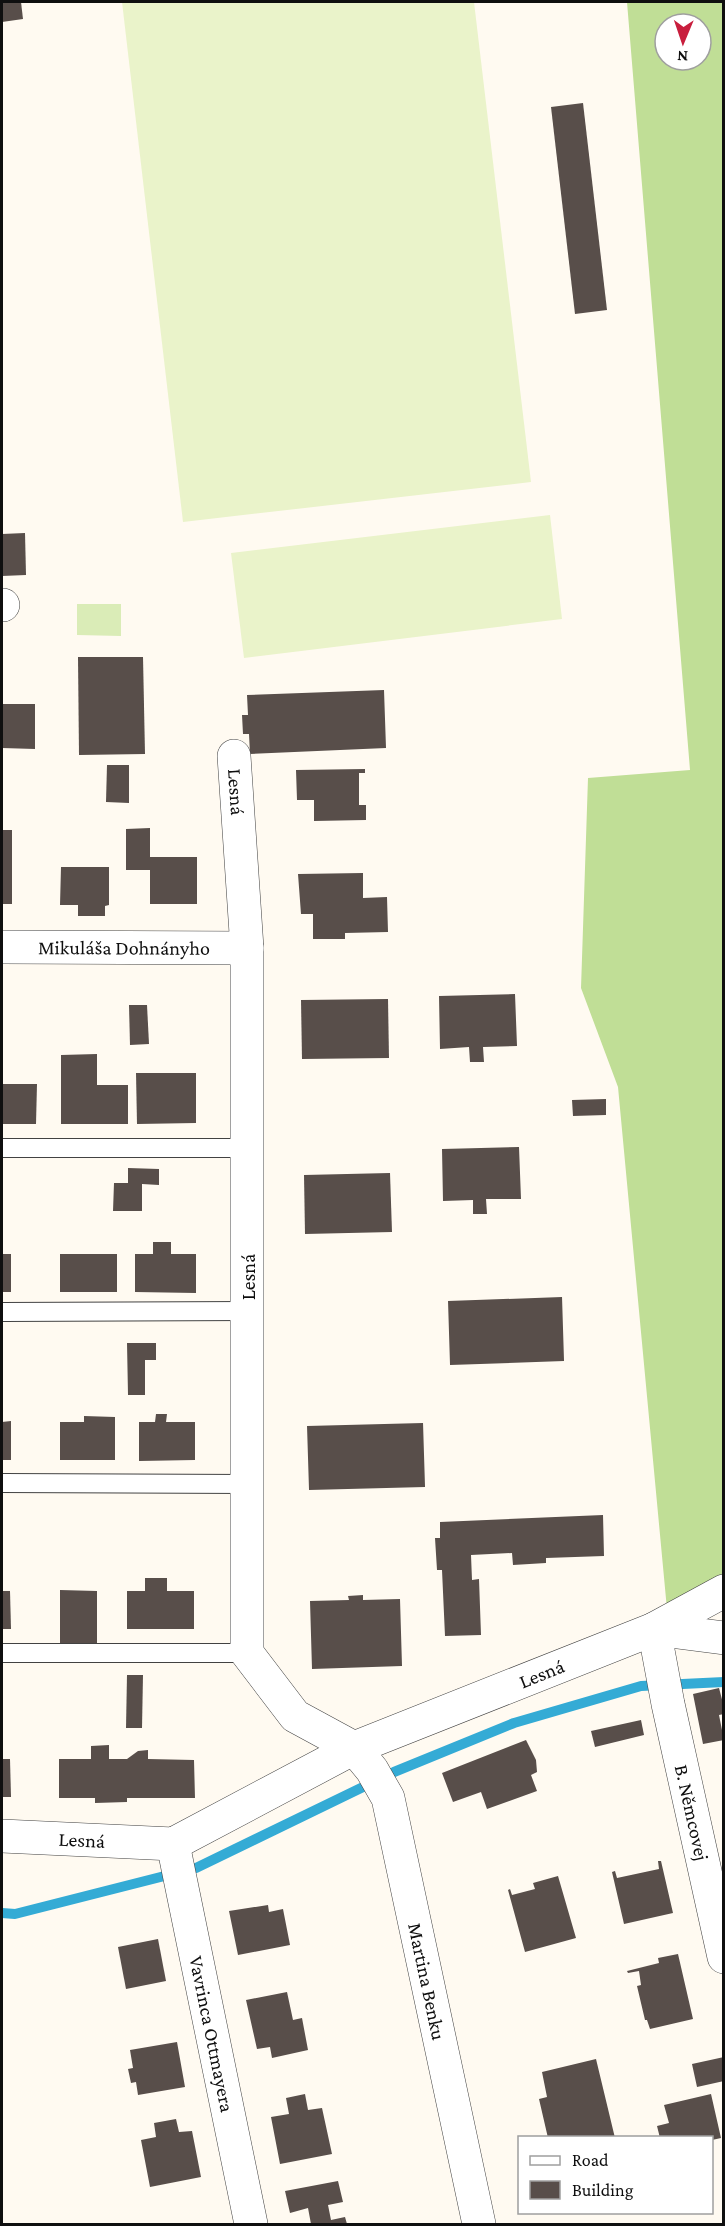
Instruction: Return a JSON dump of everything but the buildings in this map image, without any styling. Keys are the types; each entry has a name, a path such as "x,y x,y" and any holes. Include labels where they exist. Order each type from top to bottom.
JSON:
{"street":[{"name":"Lesná","path":"234,756 247,948 247,1653"},
{"name":"Mikuláša Dohnányho","path":"2,947 247,948"},
{"name":"Lesná","path":"2,1836 177,1864 363,1759 654,1629 723,1591"},
{"path":"654,1629 723,1638"},
{"name":"B. Němcovej","path":"654,1629 723,1957"},
{"path":"247,1653 295,1716 363,1759"},
{"name":"Martina Benku","path":"363,1759 388,1798 479,2224"},
{"name":"Vavrinca Ottmayera","path":"177,1864 251,2224"}],"lane":[{"path":"2,1148 248,1148"},
{"path":"2,1312 248,1311"},
{"path":"2,1483 248,1484"},
{"path":"2,1653 247,1653"}],"green space":[{"path":"122,2 474,2 531,482 183,522"},
{"path":"627,2 723,2 724,1589 668,1620 618,1087 581,988 588,778 690,770"},
{"path":"550,515 562,619 244,658 231,553"},
{"path":"77,604 121,604 121,636 77,635"}],"waterway":[{"path":"2,1913 15,1914 196,1868 394,1772 514,1723 641,1686 724,1682"}]}
